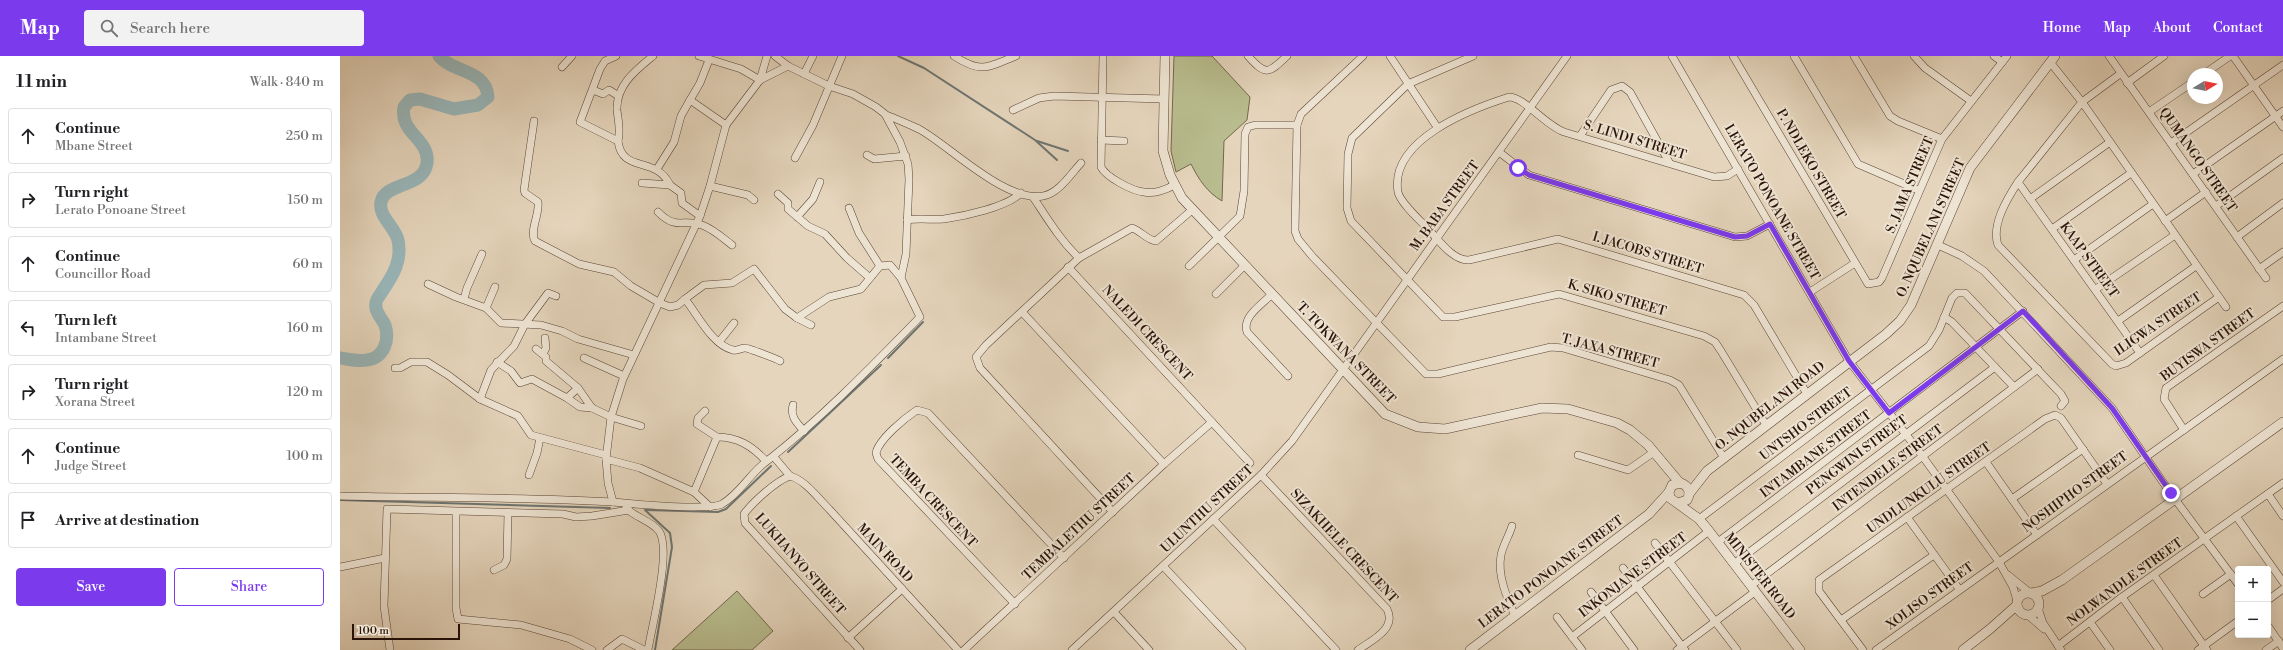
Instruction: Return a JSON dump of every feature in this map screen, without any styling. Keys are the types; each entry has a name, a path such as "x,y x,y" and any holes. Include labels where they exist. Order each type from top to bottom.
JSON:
{"street":[{"path":"562,67 572,56"},
{"path":"616,56 603,64 580,122 618,140"},
{"path":"654,56 632,75 617,95 620,132 618,140 620,153 646,167 658,169 663,173 670,184 681,193 682,203 700,216"},
{"path":"699,56 730,65 760,80"},
{"path":"613,502 608,483 606,457 611,417 624,376 700,216 710,186 726,125 760,80 767,56"},
{"path":"776,56 788,66 804,74 829,86 866,100 886,114 919,130 998,184 1021,193 1033,197 1042,196 1053,191 1081,163"},
{"path":"804,74 813,56"},
{"path":"795,158 813,125 842,56"},
{"path":"954,56 978,68 987,67 1016,56"},
{"path":"1103,56 1101,97 1101,167 1105,174 1142,192 1163,190 1174,185"},
{"name":"T. TOKWANA STREET","path":"1165,56 1163,151 1174,185 1192,210 1385,414 1418,427 1456,428 1535,410 1568,409 1616,423 1639,437 1680,482"},
{"path":"1248,56 1259,68 1267,71 1272,70 1287,56"},
{"path":"1189,266 1235,224 1242,212 1245,134 1248,126 1297,125 1301,114 1363,56"},
{"path":"1390,56 1437,127 1403,160 1399,170 1398,192 1406,204 1437,239"},
{"path":"1408,84 1473,56"},
{"name":"M. BABA STREET","path":"1342,370 1567,56"},
{"name":"LERATO PONOANE STREET","path":"1672,56 1849,361 1906,434 2005,572"},
{"name":"P. NDLEKO STREET","path":"1733,56 1868,284"},
{"path":"1794,56 1858,164 1918,190"},
{"path":"1854,56 1890,116 1898,121 1942,139"},
{"path":"1914,56 1925,68 1971,101"},
{"path":"1994,56 2004,59"},
{"name":"QUMANGO STREET","path":"2109,56 2120,74 2172,143 2266,278"},
{"path":"2127,83 2164,56"},
{"path":"2213,68 2230,56"},
{"path":"2233,56 2283,127"},
{"name":"S. JAMA STREET","path":"1868,284 1875,284 1882,278 1918,190 1942,139 2004,59"},
{"name":"ILIGWA STREET","path":"2053,59 2131,173 2219,297 2140,353 2120,365 2112,364 1998,245 1995,233 2010,193 2082,102"},
{"name":"O. NQUBELANI STREET","path":"1849,361 1900,321 1911,304 1938,245 1970,168 2053,59"},
{"path":"658,169 672,146 681,116 700,83 709,60"},
{"path":"2172,143 2283,65"},
{"path":"760,80 788,66"},
{"path":"2082,102 2120,74"},
{"name":"K. SIKO STREET","path":"1408,84 1350,141 1347,208 1351,221 1438,314 1448,318 1559,294 1704,336 1715,342 1766,425"},
{"path":"1580,136 1611,90 1622,86 1630,92 1669,162"},
{"path":"2149,112 2187,86"},
{"path":"593,90 604,94 608,90 617,95"},
{"path":"1013,110 1046,97 1164,99"},
{"name":"S. LINDI STREET","path":"1437,127 1509,97 1518,99 1554,128 1718,177 1727,176 1738,170"},
{"path":"690,100 726,125"},
{"path":"2193,174 2283,111"},
{"path":"886,114 906,156 909,179 906,254 901,278"},
{"path":"534,121 524,190 525,193 538,202 538,212 533,236 534,241 579,264 614,272 630,286 670,307 678,305 704,284 732,283 754,269 785,309 811,326"},
{"name":"T. JAXA STREET","path":"1297,125 1296,235 1312,256 1421,370 1431,375 1558,347 1670,380 1684,390 1724,458"},
{"path":"1101,140 1124,141"},
{"path":"2030,199 2110,142"},
{"path":"1499,152 1529,175 1735,237 1747,236 1770,224"},
{"path":"868,155 874,159 906,156"},
{"path":"2216,206 2283,158"},
{"path":"2052,229 2131,173"},
{"path":"797,217 813,199 820,182"},
{"name":"KAAP STREET","path":"2018,182 2096,289 2140,353"},
{"path":"642,183 670,184"},
{"path":"710,186 748,195 754,200"},
{"path":"2165,221 2206,192"},
{"path":"907,220 945,219 988,209 1014,200 1021,193"},
{"path":"778,194 788,203 788,209 808,226 825,234 847,258 870,278"},
{"path":"1033,197 1058,234 1079,258"},
{"path":"2237,237 2283,203"},
{"path":"2074,260 2153,204"},
{"path":"849,208 859,233 880,266"},
{"path":"1113,512 980,368 976,357 983,348 1079,258 1132,228 1140,230 1152,240 1156,241 1192,210"},
{"path":"658,212 664,218 677,224 696,224 710,229 732,245"},
{"path":"2096,289 2175,235"},
{"name":"I. JACOBS STREET","path":"1437,239 1457,257 1464,260 1558,239 1740,293 1750,299 1754,305 1807,394"},
{"path":"1938,245 1962,256 1984,271 2112,408 2175,499 2206,538 2235,580"},
{"path":"2259,269 2283,252"},
{"path":"464,299 467,288 482,254"},
{"path":"1810,292 1855,263"},
{"path":"340,496 613,502 710,507 721,505 746,483 766,461 774,457 804,431 920,317 901,278 890,265 880,266 856,292 829,297 797,318"},
{"path":"1216,294 1244,266"},
{"path":"2118,321 2196,266"},
{"name":"NALEDI CRESCENT","path":"1068,267 1250,463"},
{"path":"428,284 486,308 501,323 541,325 562,331 578,339 634,355"},
{"path":"486,308 495,287"},
{"name":"UNTSHO STREET","path":"1699,519 1929,346 1934,340 1954,295 1961,292 1965,293 2000,329"},
{"path":"480,399 488,375 497,362 514,346 525,324 546,294 550,293 556,296"},
{"path":"1271,295 1246,320 1245,326 1247,332 1288,376"},
{"path":"2219,297 2226,307"},
{"path":"685,299 699,317 708,334 719,342 733,350 746,348 780,361"},
{"name":"BUYISWA STREET","path":"2184,430 2164,399 2166,388 2283,306"},
{"name":"INTAMBANE STREET","path":"1718,542 2023,311"},
{"path":"1022,312 1164,464"},
{"path":"1944,317 1952,322 2014,387"},
{"path":"719,342 734,323"},
{"path":"2000,329 2064,398 2065,401 2061,406"},
{"path":"543,354 546,348 545,338"},
{"path":"536,349 543,354 551,366 578,388 592,408"},
{"path":"584,358 624,376"},
{"name":"NOSHIPHO STREET","path":"1999,562 2283,360"},
{"name":"O. NQUBELANI ROAD","path":"1680,482 1706,471 1849,361"},
{"path":"395,368 400,368 411,362 427,362 448,375 480,399 518,416 527,433 640,468 694,492 710,507"},
{"path":"497,362 511,371 520,383 532,379 567,398 580,407 592,408 611,417 641,426"},
{"name":"PENGWINI STREET","path":"1734,563 1995,367"},
{"name":"INTENDELE STREET","path":"1681,649 1754,588 2038,369"},
{"name":"ULUNTHU STREET","path":"1072,650 1261,475 1292,441 1342,370"},
{"path":"567,398 578,388"},
{"path":"793,406 792,411 794,418 804,431"},
{"name":"TEMBA CRESCENT","path":"1014,604 878,459 876,453 879,446 904,420 917,410 928,413 1064,558"},
{"path":"705,411 698,418 697,424 717,437 729,437 743,442 766,461"},
{"name":"UNDLUNKULU STREET","path":"1841,620 1819,591 1818,582 1820,578 2045,419 2055,415 2061,418 2083,449"},
{"name":"TEMBALETHU STREET","path":"964,650 1164,464 1212,422"},
{"path":"1963,650 1990,629 2017,603 2022,594 2042,591 2062,580 2283,422"},
{"path":"694,492 717,437"},
{"path":"529,475 540,438"},
{"path":"2012,499 2083,449 2108,484"},
{"path":"1578,455 1628,470 1654,452"},
{"name":"MAIN ROAD","path":"774,457 790,476 807,487 829,509 958,650"},
{"path":"1986,462 2037,534"},
{"name":"T. TOKWANA STREET","path":"1662,464 1670,490"},
{"name":"O. NQUBELANI ROAD","path":"1689,494 1706,471"},
{"name":"SIZAKHELE CRESCENT","path":"1261,475 1387,609 1391,618 1388,627 1358,650"},
{"name":"LUKHANYO STREET","path":"790,476 782,480 750,507 744,514 745,523 860,650"},
{"path":"1680,482 1688,488 1689,494 1684,502 1676,502 1670,498 1670,490 1680,482"},
{"name":"NOLWANDLE STREET","path":"2059,648 2122,597 2283,483"},
{"name":"LERATO PONOANE STREET","path":"1470,650 1649,514 1670,490"},
{"name":"MINISTER ROAD","path":"1689,494 1699,519"},
{"path":"2268,494 2283,516"},
{"name":"LERATO PONOANE STREET","path":"1649,514 1676,502"},
{"name":"MINISTER ROAD","path":"1676,502 1699,519 1754,588 1800,650"},
{"path":"624,503 629,510 660,532 664,545 663,567 648,650"},
{"path":"390,650 384,606 387,509 563,514 576,517 629,510"},
{"path":"456,512 456,608 458,619 521,625 570,640 592,650"},
{"path":"494,570 504,565 507,559 508,513"},
{"path":"2236,516 2283,582"},
{"path":"1908,517 1959,589"},
{"path":"1213,519 1336,650"},
{"path":"1512,526 1501,556 1501,565 1508,601 1515,616"},
{"name":"INKONJANE STREET","path":"1572,637 1709,531"},
{"path":"1655,543 1737,650"},
{"path":"1863,650 1841,620 1934,555"},
{"path":"340,567 385,558"},
{"name":"XOLISO STREET","path":"1876,650 1959,589 1999,562"},
{"path":"1163,566 1242,650"},
{"path":"1623,568 1681,649"},
{"path":"2005,572 2037,597 2042,621 2059,648"},
{"path":"2005,572 2013,587 2019,610 2050,635"},
{"path":"2203,594 2231,574"},
{"path":"2154,575 2203,649 2235,623"},
{"path":"1990,629 2034,613 2062,580"},
{"path":"848,638 902,589"},
{"path":"2271,598 2283,590"},
{"path":"1591,592 1604,612 1634,650"},
{"path":"2122,597 2159,650"},
{"path":"1114,612 1149,650"},
{"path":"1557,617 1582,650"},
{"path":"2090,622 2110,650"},
{"path":"2266,650 2281,645 2271,630"},
{"path":"607,650 622,639 644,650"}],"green space":[{"path":"1174,56 1212,56 1250,97 1247,120 1224,141 1222,201 1212,194 1204,185 1191,164 1176,172 1171,151"},
{"path":"737,591 773,631 752,650 672,650"}],"waterway":[{"path":"340,358 361,361 373,359 378,356 386,342 387,337 385,325 377,312 376,301 391,278 398,260 399,247 396,235 384,217 381,202 389,191 419,177 424,171 427,163 427,155 424,148 406,123 404,107 410,100 420,99 454,109 478,105 488,97 486,88 481,81 468,72 452,66 439,56"},
{"path":"898,56 924,68 1035,140 1057,160"},
{"path":"1037,141 1068,151"},
{"path":"888,358 923,322"},
{"path":"788,452 881,365"},
{"path":"646,510 718,512 726,509 771,466"},
{"path":"340,500 610,508"},
{"path":"645,510 670,533 672,547 655,650"}],"route":[{"path":"1518,168 1522,172 1529,175 1735,237 1747,236 1770,224 1853,368 1889,413 2023,311 2103,396 2171,493"}]}
